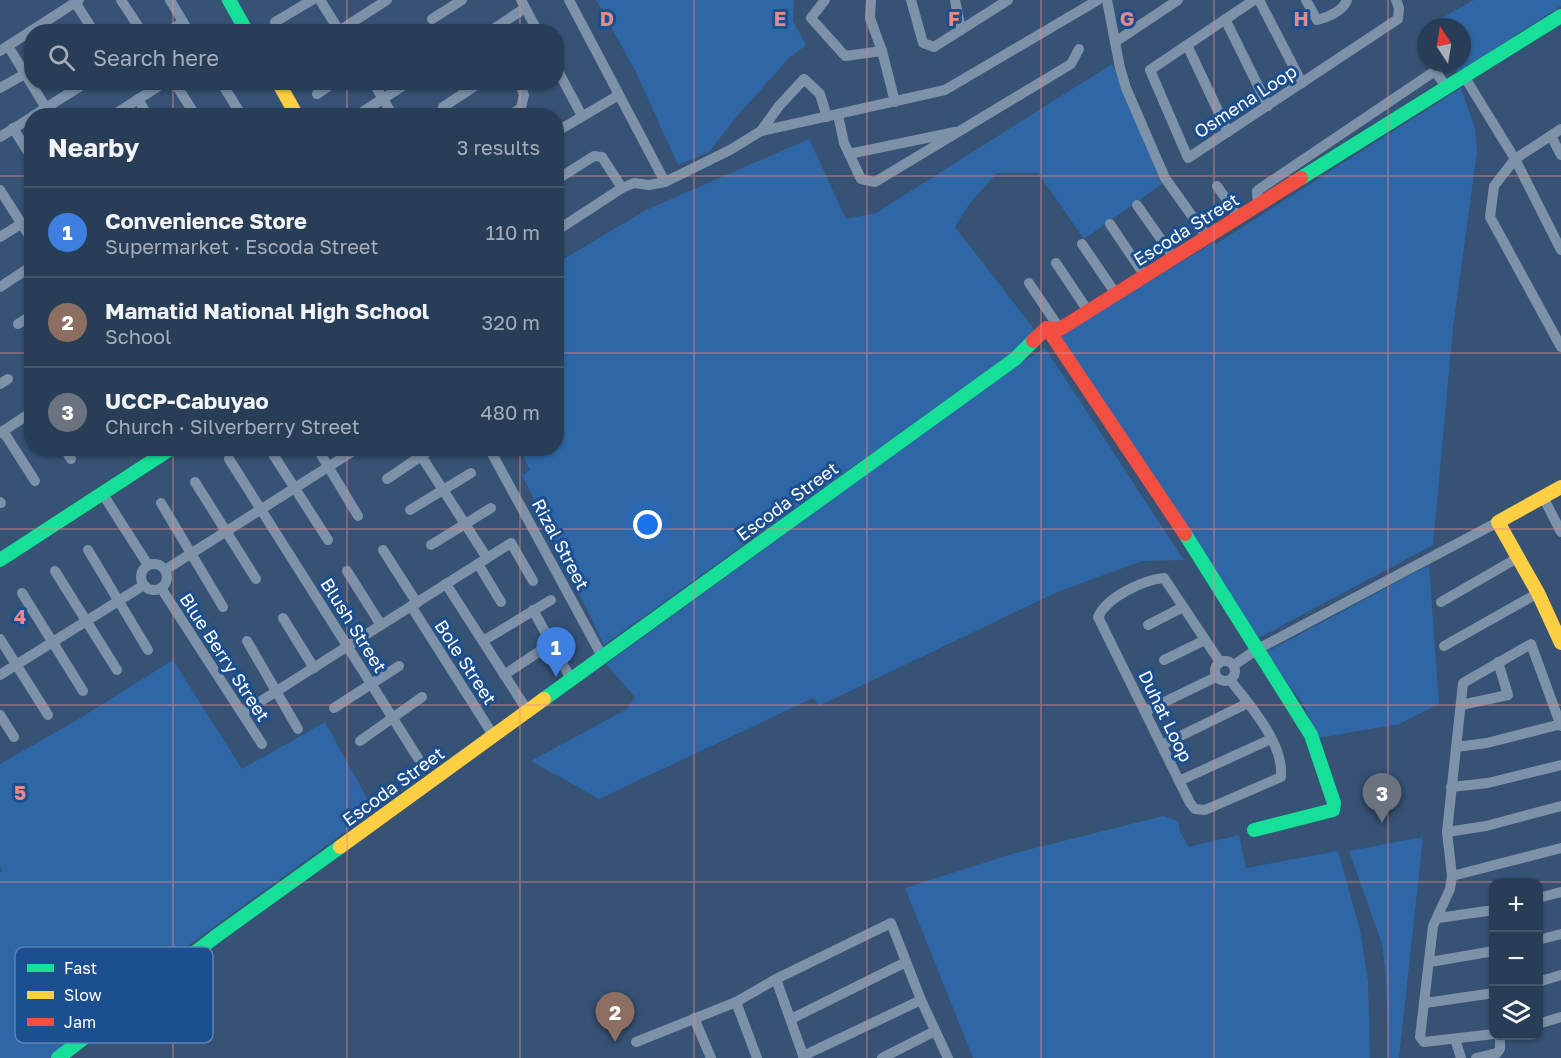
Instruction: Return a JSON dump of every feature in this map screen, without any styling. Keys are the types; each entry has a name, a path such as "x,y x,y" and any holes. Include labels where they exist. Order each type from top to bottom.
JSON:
{"street":[{"path":"121,0 137,24"},
{"path":"170,0 184,24"},
{"path":"230,0 243,24"},
{"path":"275,22 312,0"},
{"path":"320,0 335,24"},
{"path":"350,24 387,0"},
{"path":"432,19 462,0"},
{"path":"569,0 617,96 665,182"},
{"path":"825,0 811,18 845,56 882,51"},
{"path":"871,0 870,18 882,51 895,102"},
{"path":"911,0 923,43 934,47 996,3 1008,0"},
{"path":"956,0 961,30"},
{"path":"761,130 945,90 1098,0"},
{"path":"1107,0 1126,88 1165,178 1207,237"},
{"path":"1115,42 1178,0"},
{"name":"Osmena Loop","path":"1254,0 1150,70 1188,158 1398,19 1400,8 1396,0"},
{"path":"1259,0 1302,83"},
{"path":"1306,0 1317,20 1326,18 1345,6 1347,0"},
{"path":"48,24 77,1 90,24"},
{"path":"499,24 523,4 534,24"},
{"name":"Escoda Street","path":"202,947 1015,359 1054,328 1089,311 1561,16"},
{"path":"1226,19 1268,106"},
{"path":"24,38 4,49 24,72"},
{"path":"1187,45 1228,132"},
{"path":"564,226 622,188 634,183 649,185 665,182 730,150 761,130 804,79 820,94 861,178 875,182 1071,64 1079,49"},
{"path":"1258,206 1257,191 1435,71 1447,88"},
{"path":"0,88 24,75"},
{"path":"1464,76 1515,159 1561,250"},
{"path":"564,82 582,116"},
{"path":"35,90 46,108"},
{"path":"53,108 76,90"},
{"path":"124,108 152,90"},
{"path":"179,90 191,108"},
{"path":"226,90 237,108"},
{"path":"282,90 293,108"},
{"path":"317,94 323,90"},
{"path":"378,90 388,108"},
{"path":"369,108 397,90"},
{"path":"443,108 469,90"},
{"path":"521,108 524,95 522,90"},
{"path":"564,127 617,96"},
{"path":"138,99 143,108"},
{"path":"0,137 24,121"},
{"path":"13,128 24,145"},
{"path":"1561,129 1515,159 1494,186 1490,217 1561,347"},
{"path":"849,154 964,130"},
{"path":"1551,136 1561,155"},
{"path":"564,175 594,156 602,157 622,188"},
{"path":"1217,186 1239,218"},
{"path":"0,191 24,228"},
{"path":"1137,205 1174,258"},
{"path":"0,237 21,224"},
{"path":"1110,224 1145,276"},
{"path":"1082,244 1116,294"},
{"path":"1056,263 1089,311"},
{"path":"0,287 24,271"},
{"path":"1029,283 1054,328 1311,735 1334,803 1333,810 1254,830"},
{"path":"18,324 24,320"},
{"path":"24,417 1,432 35,481"},
{"path":"0,560 156,456"},
{"path":"275,456 328,540"},
{"path":"322,456 358,516"},
{"path":"165,570 345,456"},
{"path":"387,479 414,456"},
{"path":"422,456 466,523 501,602"},
{"name":"Rizal Street","path":"493,456 602,656"},
{"name":"Blush Street","path":"229,459 418,758"},
{"path":"410,510 471,473"},
{"path":"195,482 256,579"},
{"path":"1234,665 1256,650 1561,487"},
{"path":"102,493 148,566"},
{"path":"1543,497 1561,532"},
{"path":"161,504 223,607"},
{"path":"430,545 491,508"},
{"path":"1498,522 1538,593 1561,643"},
{"path":"242,713 511,543 533,581"},
{"path":"88,550 148,650"},
{"name":"Bole Street","path":"383,550 493,735"},
{"path":"1441,602 1519,557"},
{"path":"159,565 165,570 167,580 161,588 150,589 144,585 142,574 148,566 159,565"},
{"path":"55,571 117,670"},
{"path":"346,571 381,625"},
{"name":"Duhat Loop","path":"1220,662 1164,578 1152,579 1103,606 1098,617 1179,781 1190,802 1196,808 1205,810 1272,783 1281,777 1282,766 1271,739 1231,681"},
{"path":"446,584 527,710"},
{"path":"0,675 144,585"},
{"name":"Blue Berry Street","path":"161,588 262,744"},
{"path":"21,593 83,691"},
{"path":"1444,646 1538,593"},
{"path":"483,641 551,600"},
{"path":"1148,625 1183,607"},
{"path":"533,610 571,679"},
{"path":"283,618 314,668"},
{"path":"0,639 48,715"},
{"path":"1164,660 1205,639"},
{"path":"247,641 298,729"},
{"path":"1456,747 1487,743 1561,725 1531,644 1464,683 1461,705 1451,787 1447,832 1452,876 1433,926 1420,1037 1424,1042 1489,1035"},
{"path":"504,675 540,651"},
{"path":"1228,661 1234,665 1236,674 1231,681 1223,682 1216,677 1215,669 1220,662 1228,661"},
{"path":"1461,705 1508,695 1498,662"},
{"path":"334,708 399,666"},
{"path":"1146,711 1216,677"},
{"path":"360,741 422,697"},
{"path":"1162,745 1248,703"},
{"path":"0,715 14,737"},
{"path":"1179,781 1271,739"},
{"path":"1451,787 1488,783 1561,765"},
{"path":"1447,832 1486,826 1561,806"},
{"path":"1452,876 1561,848"},
{"path":"1543,897 1561,892"},
{"path":"1437,918 1489,911"},
{"path":"636,1042 736,1002 776,979 891,923 921,1000 948,1058"},
{"path":"1543,939 1561,934"},
{"path":"1430,962 1489,952"},
{"path":"791,1019 906,962"},
{"path":"1543,981 1561,975"},
{"path":"776,979 804,1057 921,1000"},
{"path":"1425,1003 1489,994"},
{"path":"736,1002 757,1058"},
{"path":"694,1017 711,1058"},
{"path":"1543,1023 1561,1017"},
{"path":"882,1058 935,1031"},
{"path":"1455,1039 1461,1058"},
{"path":"1476,1058 1497,1053 1500,1049 1500,1040"},
{"name":"Escoda Street","path":"58,1058 77,1043"}],"shaded area":[{"path":"596,0 794,0 793,21 806,45 789,58 737,116 709,152 678,165 636,72"},
{"path":"1474,0 1561,0 1561,6 1471,64 1471,18 1442,18"},
{"path":"1112,64 1162,184 1084,239 1038,173 997,173 970,203 955,227 1038,334 604,645 522,475 530,470 523,456 564,456 564,259 646,210 809,139 846,219 876,213"},
{"path":"1461,88 1475,129 1477,152 1453,328 1433,545 1259,638 1053,340 1214,242 1216,244"},
{"path":"1045,348 1184,560 1142,561 1055,593 819,706 813,698 599,799 531,761 627,709 635,697 606,664 1016,366"},
{"path":"1429,565 1439,704 1399,724 1319,738 1302,703 1265,653"},
{"path":"173,660 242,769 325,722 374,811 186,947 15,947 15,1043 70,1043 50,1058 0,1058 0,872 2,871 0,866 0,764 77,720"},
{"path":"1163,816 1178,821 1180,832 1189,847 1239,835 1246,868 1338,851 1360,930 1368,981 1370,1058 973,1058 905,888 1015,853"},
{"path":"1423,837 1399,1058 1389,1058 1386,977 1382,944 1349,851"}],"traffic: fast":[{"path":"229,0 242,24"},
{"path":"1301,178 1561,16"},
{"path":"544,699 1015,359 1033,341"},
{"path":"0,560 160,456"},
{"path":"1185,534 1311,735 1334,803 1333,810 1254,830"},
{"path":"202,947 340,847"},
{"path":"58,1058 77,1043"}],"traffic: slow":[{"path":"282,90 293,108"},
{"path":"1561,487 1498,522 1538,593 1561,643"},
{"path":"340,847 544,699"}],"traffic: jam":[{"path":"1033,341 1047,328 1060,329 1301,178"},
{"path":"1047,328 1185,534"}],"place":[{"name":"Convenience Store","path":"556,677"},
{"name":"UCCP-Cabuyao","path":"1382,823"},
{"name":"Mamatid National High School","path":"615,1042"}]}
